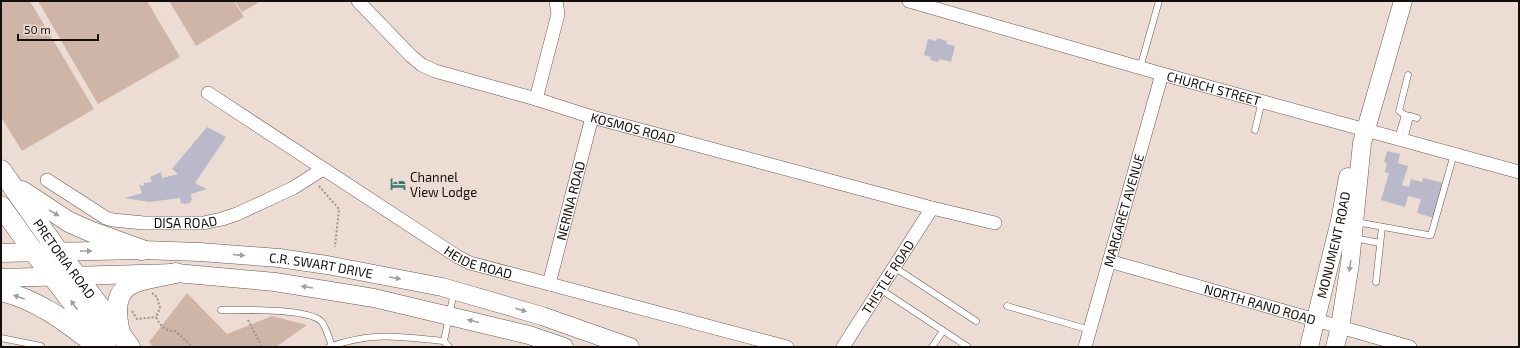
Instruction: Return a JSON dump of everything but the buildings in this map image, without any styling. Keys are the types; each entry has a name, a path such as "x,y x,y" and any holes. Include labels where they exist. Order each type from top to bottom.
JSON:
{"main road":[{"name":"MONUMENT ROAD","path":"1308,347 1340,221 1351,163 1363,136 1403,1"},
{"name":"MONUMENT ROAD","path":"1335,347 1340,327 1350,263 1363,136"},
{"path":"6,176 48,209 69,222 142,250"},
{"name":"PRETORIA ROAD","path":"6,176 58,251 78,276 119,343"},
{"name":"PRETORIA ROAD","path":"1,206 53,276 119,343"},
{"name":"C.R. SWART DRIVE","path":"1,253 142,250 200,252 279,258 357,271 454,290 542,316 630,347"},
{"path":"119,343 116,307 119,296 124,289 132,283 176,273"},
{"name":"C.R. SWART DRIVE","path":"1,278 176,273 275,282 374,298 529,335 564,347"},
{"path":"1,291 18,296 48,310 99,347"}],"street":[{"name":"KOSMOS ROAD","path":"358,1 411,56 422,65 435,71 536,99 592,117 932,208 995,223"},
{"path":"536,99 558,14 556,1"},
{"name":"CHURCH STREET","path":"908,1 1140,68 1262,101 1363,136 1401,139 1519,172"},
{"name":"MARGARET AVENUE","path":"1085,347 1162,74"},
{"name":"HEIDE ROAD","path":"208,93 458,257 470,263 787,347"},
{"name":"NERINA ROAD","path":"549,284 592,117"},
{"name":"DISA ROAD","path":"47,180 106,218 144,223 203,223 237,214 293,188 323,169"},
{"name":"THISTLE ROAD","path":"843,347 932,208"},
{"name":"NORTH RAND ROAD","path":"1109,261 1410,347"}],"lane":[{"path":"1140,68 1159,1"},
{"path":"1408,75 1399,111 1407,116 1417,118"},
{"path":"1255,130 1262,101"},
{"path":"1401,139 1407,116"},
{"path":"1353,230 1382,227 1428,236 1431,235 1454,154"},
{"path":"1376,282 1382,227"},
{"path":"1353,230 1380,243"},
{"path":"894,266 976,321"},
{"path":"880,289 968,347"},
{"path":"444,341 454,290"},
{"path":"1008,306 1090,330"},
{"path":"221,310 302,313 315,317 322,322 330,346 349,340 371,336 393,335 444,341 449,347"},
{"path":"932,347 943,331"},
{"path":"1,338 41,346"}],"path":[{"path":"312,177 339,209 335,247"},
{"path":"149,292 157,297 160,308 156,317"},
{"path":"131,308 137,319 156,317"},
{"path":"156,317 161,326 169,331 174,331 192,347"},
{"path":"248,320 262,347"}],"shaded area":[{"path":"1,1 30,1 94,109 22,151 1,117"},
{"path":"38,1 147,1 180,57 98,104"},
{"path":"169,1 234,1 244,17 196,46"},
{"path":"235,1 261,1 242,12"},
{"path":"187,293 227,334 272,316 307,325 276,347 153,347 149,342"}],"place":[{"name":"Channel View Lodge","path":"398,184"}]}
